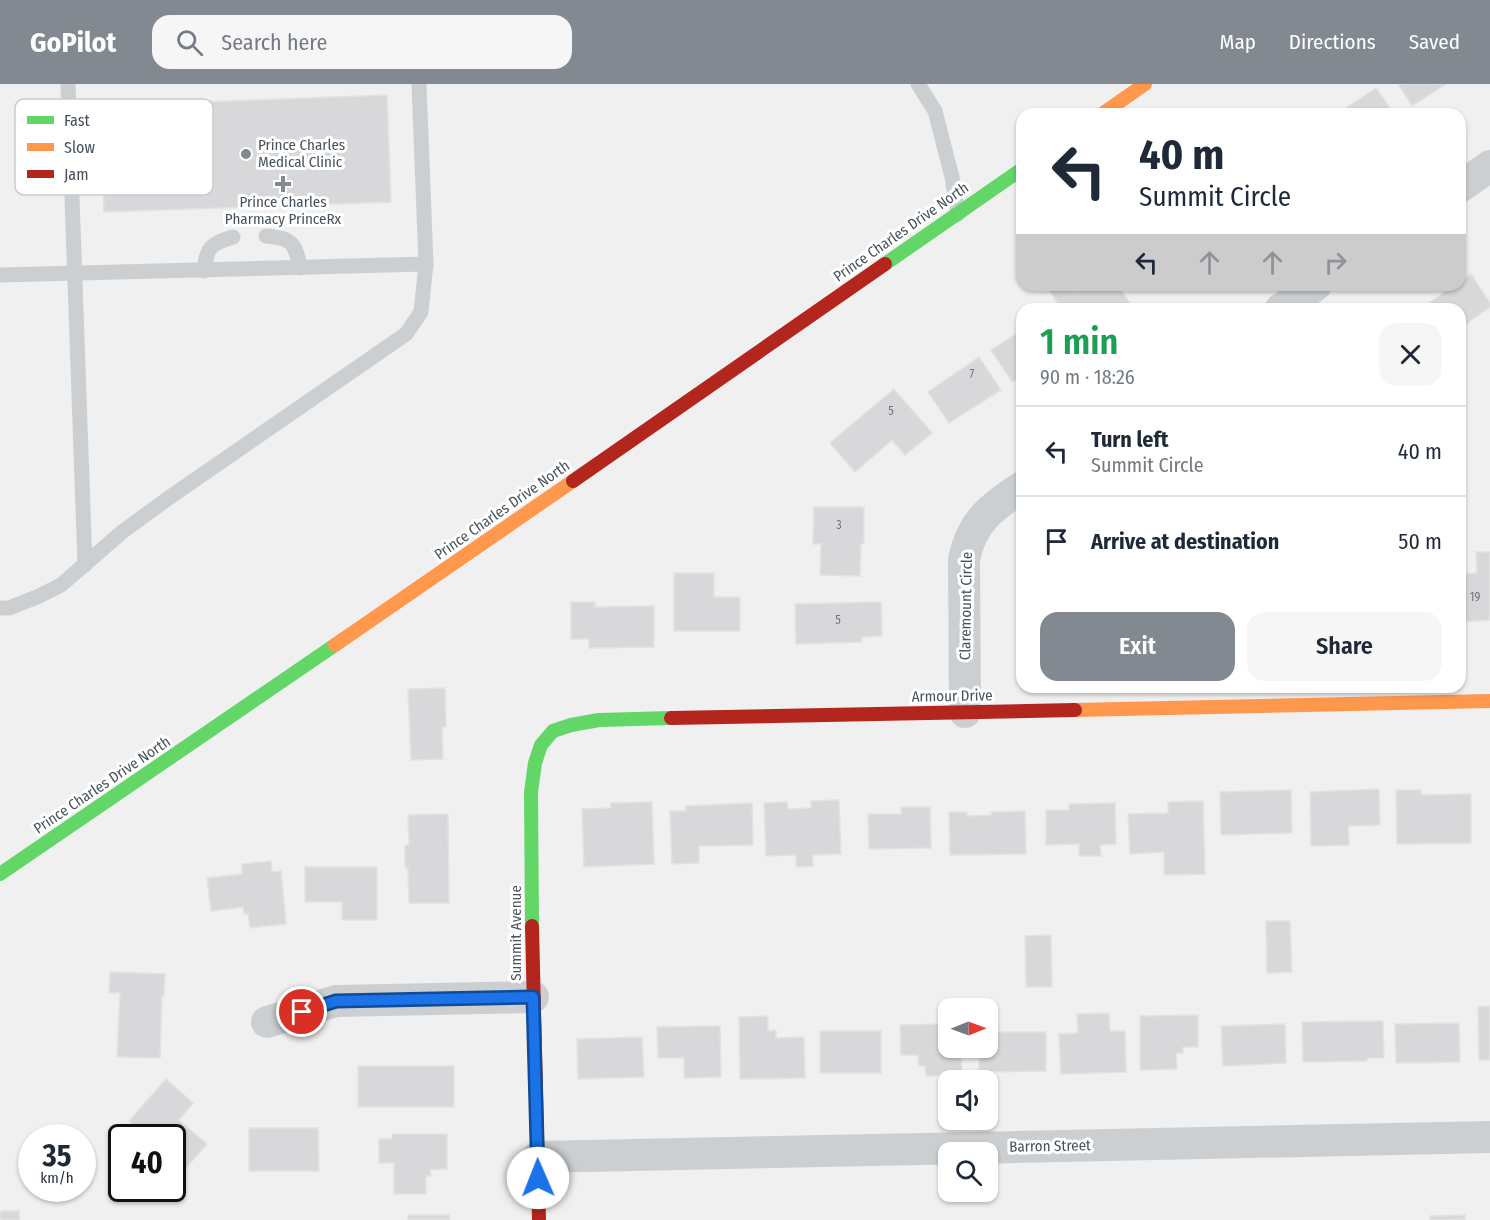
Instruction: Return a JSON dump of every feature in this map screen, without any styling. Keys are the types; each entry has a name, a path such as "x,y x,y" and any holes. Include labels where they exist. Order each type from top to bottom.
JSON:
{"street":[{"path":"1111,108 1146,84"},
{"path":"1466,183 1490,166"},
{"name":"Prince Charles Drive North","path":"0,874 1016,173"},
{"path":"1290,303 1307,291"},
{"name":"Claremount Circle","path":"965,712 964,559 969,538 995,505 1016,491"},
{"name":"Armour Drive","path":"559,728 599,720 1490,701"},
{"name":"Summit Avenue","path":"539,1220 533,997 531,792 534,760 546,737 559,728"},
{"path":"267,1022 336,1001 533,997"},
{"name":"Barron Street","path":"538,1157 1490,1137"}],"lane":[{"path":"68,84 69,99"},
{"path":"0,608 9,608 61,585 122,532 170,497 406,334 422,312 426,264 419,84"},
{"path":"918,84 935,111 952,177 958,214"},
{"path":"73,195 85,565"},
{"path":"266,236 280,237 291,242 296,249 300,268"},
{"path":"204,271 207,251 215,242 233,237"},
{"path":"0,275 426,264"}],"building":[{"path":"1398,84 1446,84 1412,106"},
{"path":"1376,88 1390,108 1346,108"},
{"name":"Prince Charles Medical Clinic","path":"387,95 391,202 104,212 104,195 213,195 213,102"},
{"path":"1471,274 1490,303 1490,307 1466,324 1466,303 1429,303 1446,291 1466,291 1466,278"},
{"path":"1049,291 1122,291 1130,303 1058,303"},
{"path":"1016,334 1016,380 1012,382 991,350"},
{"path":"979,357 1001,390 949,423 928,392"},
{"path":"894,389 932,433 905,455 892,440 855,472 830,443"},
{"path":"814,507 864,507 864,544 861,544 860,576 820,575 821,544 813,544"},
{"path":"1476,552 1490,552 1490,620 1466,622 1466,574 1477,573"},
{"path":"674,573 714,573 714,597 740,597 740,631 674,631"},
{"path":"571,602 595,602 595,607 654,606 654,647 589,648 589,639 571,639"},
{"path":"881,602 882,636 862,637 862,642 796,644 795,604"},
{"path":"445,688 446,727 442,727 443,759 411,760 408,689"},
{"path":"1379,789 1380,825 1348,826 1349,845 1311,846 1310,792"},
{"path":"1291,790 1292,833 1221,835 1220,792"},
{"path":"1396,790 1421,790 1421,795 1471,794 1471,843 1397,844"},
{"path":"839,800 841,854 812,855 813,866 796,867 796,855 766,856 764,803 787,802 788,809 811,808 811,801"},
{"path":"1203,801 1205,874 1164,875 1164,852 1130,854 1128,814 1168,813 1168,802"},
{"path":"652,802 654,864 584,867 582,809 611,808 610,803"},
{"path":"752,803 753,845 699,846 699,863 672,864 670,811 686,811 686,806"},
{"path":"1115,803 1116,844 1100,845 1101,856 1079,856 1079,844 1046,845 1046,810 1069,810 1069,804"},
{"path":"901,807 930,807 931,848 869,849 868,814 901,814"},
{"path":"1025,811 1026,854 950,855 949,812 967,812 967,816 991,815 991,812"},
{"path":"448,814 449,903 409,903 408,868 405,868 405,845 409,845 408,815"},
{"path":"271,861 272,872 281,871 286,924 250,928 248,914 244,914 243,907 211,911 207,878 242,874 242,864"},
{"path":"305,867 377,867 377,920 342,920 342,902 305,902"},
{"path":"1266,921 1290,921 1292,972 1267,973"},
{"path":"1051,935 1052,987 1026,987 1025,936"},
{"path":"110,972 165,974 160,1058 117,1057 120,993 109,993"},
{"path":"1490,1006 1490,1060 1479,1060 1478,1007"},
{"path":"1109,1013 1110,1031 1125,1031 1126,1072 1061,1074 1059,1034 1078,1033 1077,1014"},
{"path":"1198,1015 1198,1047 1183,1047 1183,1053 1176,1053 1177,1069 1140,1070 1140,1016"},
{"path":"768,1016 768,1031 776,1030 776,1038 804,1037 805,1078 740,1079 739,1017"},
{"path":"1383,1021 1384,1058 1367,1058 1367,1061 1303,1062 1302,1022"},
{"path":"1459,1023 1460,1062 1396,1063 1395,1024"},
{"path":"938,1024 938,1058 961,1058 962,1070 938,1070 938,1076 926,1076 925,1066 919,1066 918,1055 901,1055 900,1025"},
{"path":"1285,1024 1286,1063 1223,1066 1221,1026"},
{"path":"720,1026 721,1077 684,1078 684,1058 658,1058 657,1027"},
{"path":"820,1031 881,1031 881,1073 820,1073"},
{"path":"998,1032 1046,1032 1046,1071 979,1070 979,1058 998,1058"},
{"path":"642,1037 644,1077 578,1079 577,1039"},
{"path":"358,1066 454,1066 454,1107 358,1107"},
{"path":"166,1079 193,1103 179,1120 184,1124 132,1124 129,1121"},
{"path":"186,1126 207,1144 186,1168"},
{"path":"249,1128 318,1128 319,1171 249,1171"},
{"path":"392,1134 447,1134 447,1169 430,1170 431,1176 426,1176 426,1194 394,1194 394,1163 379,1163 379,1139 392,1139"},
{"path":"0,1211 19,1211 19,1220 0,1220"},
{"path":"408,1215 449,1215 450,1220 408,1220"},
{"path":"1465,1215 1465,1220 1430,1220 1430,1216"}],"traffic: fast":[{"path":"885,264 1016,173"},
{"path":"0,874 335,645"},
{"path":"532,926 531,792 535,763 541,745 553,731 571,725 599,720 671,718"}],"traffic: slow":[{"path":"1111,108 1145,84"},
{"path":"335,645 573,481"},
{"path":"1075,710 1490,701"}],"traffic: jam":[{"path":"573,481 885,264"},
{"path":"671,718 1075,710"},
{"path":"532,926 539,1220"}],"place":[{"name":"Prince Charles Medical Clinic","path":"246,154"},
{"name":"Prince Charles Pharmacy PrinceRx","path":"283,184"}],"route":[{"path":"302,1012 336,1001 533,997 538,1178"}]}
